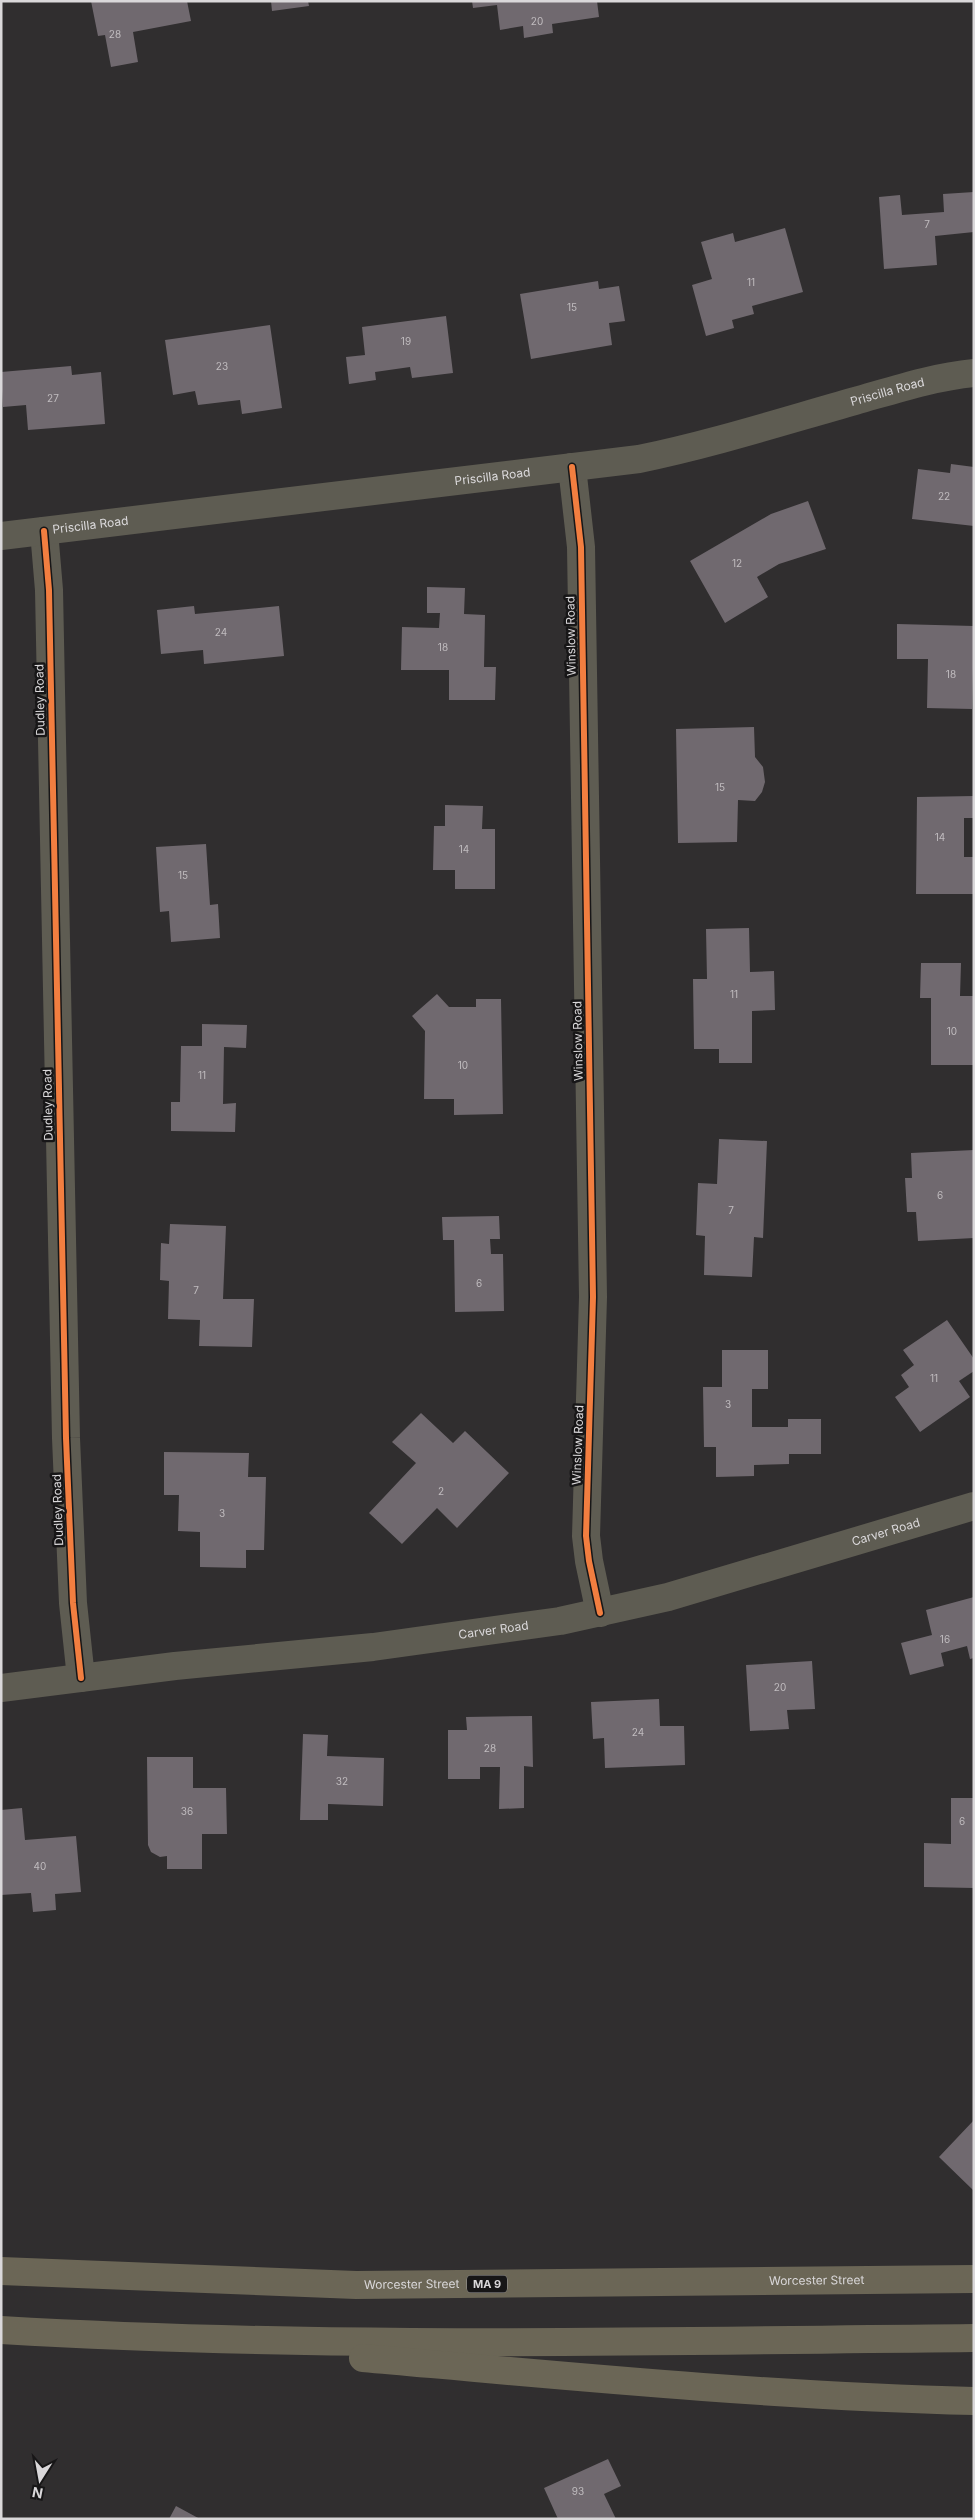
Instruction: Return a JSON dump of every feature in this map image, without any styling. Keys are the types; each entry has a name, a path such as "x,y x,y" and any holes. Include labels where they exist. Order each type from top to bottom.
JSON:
{"highway":[{"name":"Worcester Street","path":"1,2271 217,2282 356,2285 974,2280"},
{"path":"1,2330 128,2337 588,2378 884,2398 974,2401"},
{"path":"128,2337 450,2343 974,2338"}],"street":[{"name":"Priscilla Road","path":"1,536 572,467 673,452 909,385 954,375 974,373"},
{"name":"Winslow Road","path":"572,467 581,547 593,1287 586,1536 589,1561 600,1613"},
{"name":"Dudley Road","path":"44,531 50,600 66,1438 73,1603 81,1678"},
{"name":"Carver Road","path":"1,1688 175,1666 373,1647 516,1628 600,1613 668,1597 974,1506"}],"building":[{"path":"91,1 187,1 191,21 133,32 138,62 111,67 105,35 98,36"},
{"path":"271,1 308,1 309,6 272,11"},
{"path":"472,1 597,1 599,17 552,24 553,33 524,38 523,26 500,30 497,5 473,8"},
{"path":"974,192 974,232 935,236 937,265 884,269 879,197 900,195 902,215 944,212 943,194"},
{"path":"785,228 803,292 752,306 754,314 732,320 734,328 706,336 692,285 712,279 701,242 733,233 735,242"},
{"path":"598,281 599,289 619,286 625,321 609,323 612,345 531,359 520,294"},
{"path":"446,316 453,373 412,378 410,367 375,372 376,380 349,384 346,357 365,355 362,327"},
{"path":"270,325 282,408 242,414 240,400 198,405 195,391 173,395 165,340"},
{"path":"71,366 72,375 101,372 105,424 28,430 26,405 3,407 1,372"},
{"path":"951,464 974,467 974,526 912,519 918,469 950,473"},
{"path":"808,501 826,549 779,564 757,577 768,597 725,623 690,561 771,514"},
{"path":"427,587 465,588 464,614 485,615 484,667 496,667 495,700 449,700 449,670 401,670 402,627 439,628 440,613 427,613"},
{"path":"194,606 195,614 279,606 284,656 204,664 203,650 161,654 157,610"},
{"path":"897,624 974,626 972,709 927,708 928,659 897,659"},
{"path":"754,727 755,757 763,767 765,782 762,792 755,801 738,800 737,842 678,843 676,729"},
{"path":"974,796 974,818 964,818 964,857 974,857 974,894 916,894 917,797"},
{"path":"445,805 483,806 482,829 495,829 495,889 455,889 455,870 433,870 434,826 445,826"},
{"path":"206,844 210,905 218,904 220,938 171,942 169,911 160,912 156,847"},
{"path":"749,928 750,972 774,971 775,1010 752,1011 752,1063 719,1063 719,1049 694,1049 693,979 707,979 706,929"},
{"path":"921,963 961,963 960,996 974,996 974,1065 931,1065 931,998 920,998"},
{"path":"437,994 449,1007 476,1007 476,999 501,999 503,1114 454,1115 454,1099 424,1099 425,1031 412,1016"},
{"path":"202,1024 247,1025 246,1048 224,1047 223,1104 236,1103 235,1132 171,1131 171,1102 180,1102 181,1046 202,1046"},
{"path":"719,1139 767,1141 763,1238 754,1237 752,1277 704,1275 705,1236 696,1235 698,1183 717,1184"},
{"path":"974,1150 974,1238 918,1241 916,1212 907,1212 905,1178 912,1178 911,1153"},
{"path":"499,1216 500,1239 490,1239 491,1254 503,1254 504,1311 455,1312 454,1240 443,1240 442,1217"},
{"path":"170,1224 226,1226 223,1299 254,1299 252,1347 199,1346 200,1320 168,1319 169,1281 160,1280 161,1243 169,1244"},
{"path":"947,1320 974,1359 974,1371 959,1381 970,1397 920,1432 895,1397 909,1387 901,1375 914,1365 903,1350"},
{"path":"722,1350 768,1350 768,1389 752,1389 752,1427 788,1427 788,1419 821,1419 821,1454 789,1454 789,1464 754,1465 754,1476 716,1477 716,1447 704,1447 703,1387 722,1387"},
{"path":"421,1413 453,1443 465,1431 509,1473 457,1528 437,1508 402,1544 369,1513 416,1463 392,1442"},
{"path":"164,1452 249,1453 248,1477 266,1477 264,1550 246,1550 246,1568 200,1567 200,1532 178,1531 179,1495 164,1495"},
{"path":"974,1597 974,1658 970,1659 967,1646 941,1653 944,1666 910,1675 901,1643 932,1635 926,1610"},
{"path":"812,1661 815,1709 787,1710 789,1729 750,1731 746,1665"},
{"path":"659,1699 660,1726 684,1726 685,1765 605,1768 604,1738 593,1739 591,1702"},
{"path":"532,1716 533,1767 524,1766 524,1808 499,1809 500,1767 480,1767 480,1779 448,1779 448,1730 467,1730 466,1717"},
{"path":"303,1734 328,1735 327,1756 384,1758 383,1806 328,1804 328,1820 300,1820"},
{"path":"147,1757 193,1757 193,1788 226,1788 227,1834 202,1834 202,1869 167,1869 167,1856 160,1857 151,1852 148,1845"},
{"path":"951,1798 974,1798 974,1888 924,1887 924,1843 951,1844"},
{"path":"22,1808 25,1840 76,1836 81,1892 55,1894 56,1910 33,1912 31,1893 1,1895 1,1810"},
{"path":"974,2120 974,2191 939,2157"},
{"path":"608,2459 621,2486 604,2494 616,2519 558,2519 544,2488"},
{"path":"176,2506 200,2519 169,2519"}],"cycle path":[{"path":"572,467 581,547 593,1297 586,1536 589,1561 600,1613"},
{"path":"44,531 49,590 66,1438 73,1603 81,1678"}]}
